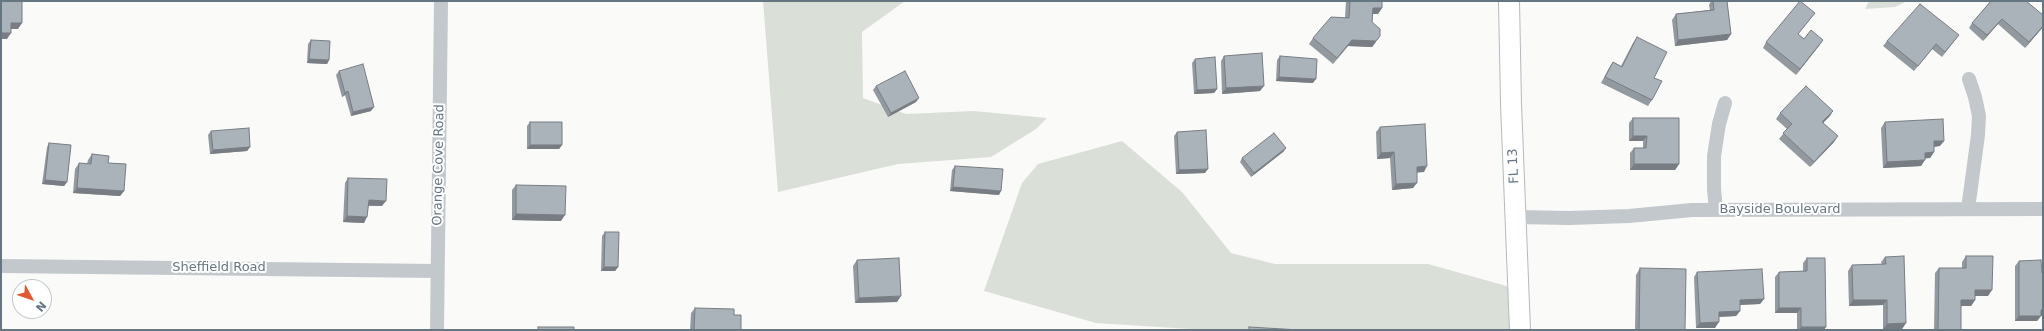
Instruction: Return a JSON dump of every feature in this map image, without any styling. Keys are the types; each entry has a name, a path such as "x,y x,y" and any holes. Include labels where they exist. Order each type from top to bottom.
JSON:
{"main road":[{"name":"FL 13","path":"1510,1 1511,104 1520,330"}],"street":[{"name":"Orange Cove Road","path":"437,330 441,1"},
{"path":"1968,209 1978,135 1979,116 1969,79"},
{"path":"1716,210 1714,189 1714,156 1719,124 1726,103"},
{"name":"Bayside Boulevard","path":"1516,217 1569,218 1629,216 1692,210 2043,209"},
{"name":"Sheffield Road","path":"1,266 437,270"}],"shaded area":[{"path":"763,1 905,1 862,32 863,98 906,114 974,111 1047,118 1036,129 991,157 898,164 778,192"},
{"path":"1869,1 1907,1 1895,7 1865,9"},
{"path":"1122,141 1182,192 1231,253 1275,264 1428,264 1510,287 1509,330 1206,330 1096,323 984,291 1022,183 1038,164"}],"building":[{"path":"1,1 22,1 22,23 11,23 11,33 1,33"},
{"path":"1350,1 1382,1 1382,8 1373,8 1372,22 1380,29 1380,36 1376,41 1352,40 1337,58 1313,38 1331,17 1349,18"},
{"path":"1713,1 1727,1 1731,34 1678,40 1676,14 1714,10"},
{"path":"1800,1 1815,13 1798,34 1804,39 1811,30 1823,40 1800,69 1766,42"},
{"path":"1991,1 2026,1 2043,15 2043,26 2029,42 2002,19 1987,35 1972,23"},
{"path":"1920,4 1959,35 1945,52 1936,44 1918,66 1887,41"},
{"path":"1637,37 1667,52 1654,78 1662,81 1652,100 1605,77 1613,62 1622,67"},
{"path":"311,40 330,41 329,60 309,59"},
{"path":"1262,53 1264,86 1226,88 1224,56"},
{"path":"1280,56 1317,59 1316,79 1279,77"},
{"path":"1215,57 1217,89 1197,90 1195,59"},
{"path":"363,64 374,107 353,112 348,91 345,93 339,71"},
{"path":"905,71 919,98 891,113 876,86"},
{"path":"1806,86 1833,111 1822,122 1838,136 1814,162 1783,133 1792,124 1780,113"},
{"path":"1633,118 1679,118 1679,164 1634,164 1634,148 1646,148 1647,136 1633,136"},
{"path":"1943,119 1944,141 1934,141 1934,152 1925,153 1925,160 1887,162 1885,122"},
{"path":"530,122 562,122 562,145 530,145"},
{"path":"1425,124 1427,166 1417,167 1417,183 1396,184 1394,152 1381,153 1380,127"},
{"path":"249,128 250,147 213,150 211,131"},
{"path":"1206,130 1208,169 1179,170 1177,132"},
{"path":"1274,133 1286,148 1254,173 1242,158"},
{"path":"49,143 71,145 67,182 45,180"},
{"path":"92,154 109,156 108,163 126,164 124,191 77,188 79,163 91,164"},
{"path":"955,166 1003,169 1001,191 953,187"},
{"path":"348,178 387,179 386,201 369,200 367,217 347,216"},
{"path":"516,185 566,186 565,215 516,214"},
{"path":"605,232 619,232 618,267 604,267"},
{"path":"1904,256 1906,323 1887,324 1887,300 1853,300 1852,265 1886,264 1885,257"},
{"path":"1966,256 1993,256 1992,290 1975,290 1975,300 1961,300 1961,330 1938,330 1939,268 1966,268"},
{"path":"899,258 901,296 859,298 857,260"},
{"path":"1807,258 1825,258 1826,327 1801,327 1801,308 1779,308 1779,272 1807,271"},
{"path":"2041,260 2043,273 2043,310 2041,310 2041,316 2019,316 2019,261"},
{"path":"1640,268 1686,269 1685,330 1639,330"},
{"path":"1762,269 1764,299 1740,300 1740,311 1719,312 1719,322 1700,323 1697,272"},
{"path":"695,308 734,309 734,315 741,315 741,330 694,330"},
{"path":"538,327 574,327 574,330 538,330"},
{"path":"1249,327 1300,330 1249,330"}]}
